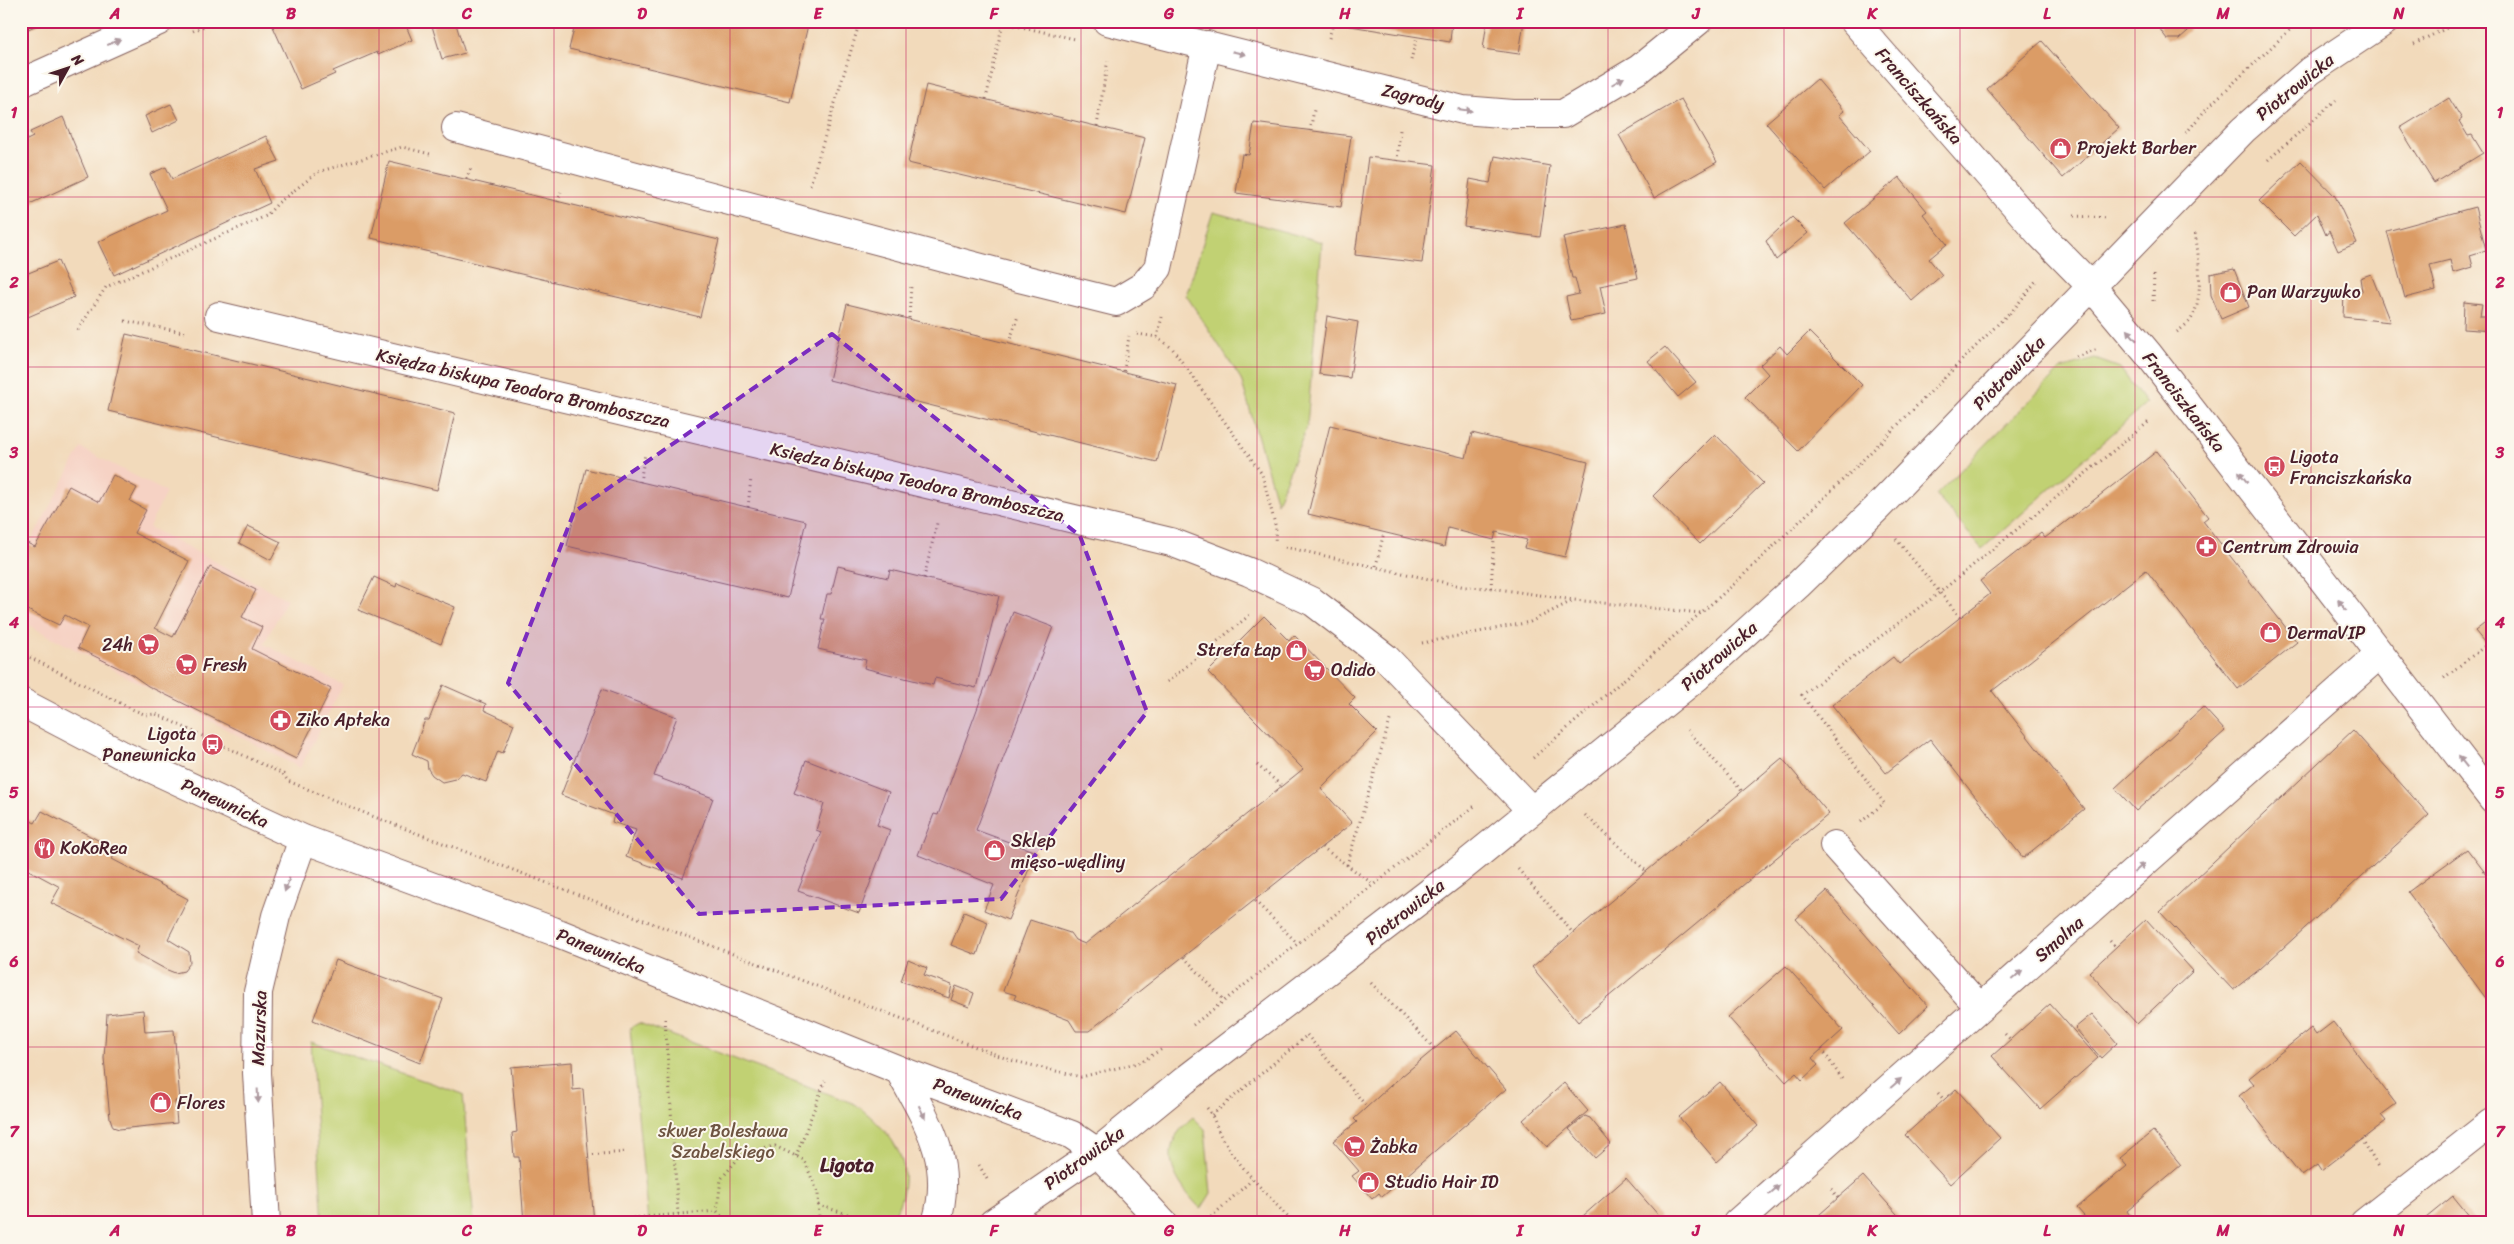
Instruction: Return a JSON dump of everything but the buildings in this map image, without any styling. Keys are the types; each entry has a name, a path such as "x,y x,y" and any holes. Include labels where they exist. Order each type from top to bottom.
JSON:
{"street":[{"path":"21,83 159,21"},
{"name":"Zagrody","path":"1114,23 1463,110 1513,114 1563,114 1639,69 1698,21"},
{"name":"Franciszkańska","path":"1854,21 2040,234 2092,286 2149,355 2493,800"},
{"name":"Piotrowicka","path":"993,1223 1097,1152 1185,1080 1455,873 1698,676 1798,585 1941,443 2213,159 2270,105 2310,71 2385,21"},
{"path":"456,128 1019,278 1116,302 1143,286 1158,268 1207,45"},
{"name":"Księdza biskupa Teodora Bromboszcza","path":"219,316 1171,542 1313,602 1379,652 1531,810"},
{"name":"Smolna","path":"1737,1223 2380,654"},
{"name":"Panewnicka","path":"21,702 120,754 303,840 553,931 899,1070 1072,1135 1097,1152 1163,1223"},
{"name":"Mazurska","path":"266,1223 257,1073 258,992 276,916 303,840"},
{"path":"1834,845 1980,1008"},
{"path":"899,1070 932,1134 941,1161 942,1199 936,1223"},
{"path":"2364,1223 2491,1123"}],"path":[{"path":"799,220 860,21"},
{"path":"986,99 1002,21"},
{"path":"1097,126 1114,23"},
{"path":"2170,337 2190,321 2199,294 2199,257 2194,225"},
{"path":"2154,273 2152,291 2154,306"},
{"path":"909,318 912,284"},
{"path":"1009,343 1020,311"},
{"path":"1185,1031 1504,782 1732,586 1851,472 2008,313"},
{"path":"1124,371 1129,332"},
{"path":"1157,336 1172,348 1262,474 1276,528 1274,544 1464,587 1491,588 1574,600 1701,613"},
{"path":"1834,845 1884,803 1802,696 1939,593 2151,420"},
{"path":"924,578 944,488"},
{"path":"1376,566 1384,532"},
{"path":"1894,536 1960,618"},
{"path":"1491,588 1494,540"},
{"path":"1379,652 1530,622 1574,600"},
{"path":"1167,682 1254,612"},
{"path":"2442,679 2486,645"},
{"path":"21,653 132,709 146,715 156,714 282,774 288,781 372,816 1010,1060 1081,1077 1141,1062 1169,1043"},
{"path":"1347,865 1391,717 1385,710"},
{"path":"1684,728 1742,791"},
{"path":"1257,765 1282,786"},
{"path":"1584,814 1646,871"},
{"path":"1322,847 1373,884"},
{"path":"1512,863 1573,933"},
{"path":"1255,901 1298,943"},
{"path":"1184,957 1224,1000"},
{"path":"1370,982 1435,1048"},
{"path":"665,1019 678,1214"},
{"path":"1307,1035 1367,1107"},
{"path":"796,1156 825,1081"},
{"path":"1212,1115 1224,1142 1293,1223"},
{"path":"728,1223 717,1211 721,1179 742,1154 775,1146 804,1160 818,1193 819,1220 815,1223"},
{"path":"588,1155 627,1152"},
{"path":"1211,1217 1254,1178"},
{"path":"818,1205 876,1223"},
{"path":"633,1218 717,1211"}],"highlighted area":[{"path":"832,334 1080,536 1147,712 1001,899 699,914 508,683 574,512"}],"shaded area":[{"path":"81,448 166,492 149,527 287,599 264,644 343,685 300,768 21,621 21,536 31,541"}],"green space":[{"path":"1213,212 1322,242 1307,426 1277,503 1241,379 1186,295"},
{"path":"2095,359 2120,368 2146,404 1982,549 1936,495 2061,369"},
{"name":"skwer Bolesława Szabelskiego","path":"639,1023 855,1104 883,1129 893,1142 900,1156 904,1171 904,1187 899,1204 890,1223 648,1223 630,1028"},
{"path":"311,1042 463,1094 474,1223 323,1223"},
{"path":"1193,1117 1205,1129 1211,1193 1201,1209 1182,1187 1176,1176 1171,1153 1174,1141 1181,1129"}],"place":[{"name":"Projekt Barber","path":"2061,148"},
{"name":"Pan Warzywko","path":"2231,292"},
{"name":"Ligota Franciszkańska","path":"2274,467"},
{"name":"Centrum Zdrowia","path":"2207,547"},
{"name":"DermaVIP","path":"2271,633"},
{"name":"24h","path":"149,645"},
{"name":"Strefa Łap","path":"1297,650"},
{"name":"Fresh","path":"187,665"},
{"name":"Odido","path":"1315,670"},
{"name":"Ziko Apteka","path":"280,720"},
{"name":"Ligota Panewnicka","path":"212,744"},
{"name":"KoKoRea","path":"44,848"},
{"name":"Sklep mięso-wędliny","path":"995,851"},
{"name":"Flores","path":"161,1103"},
{"name":"Żabka","path":"1354,1147"},
{"name":"Studio Hair ID","path":"1369,1182"}],"district":[{"name":"Ligota","path":"847,1165"}]}
